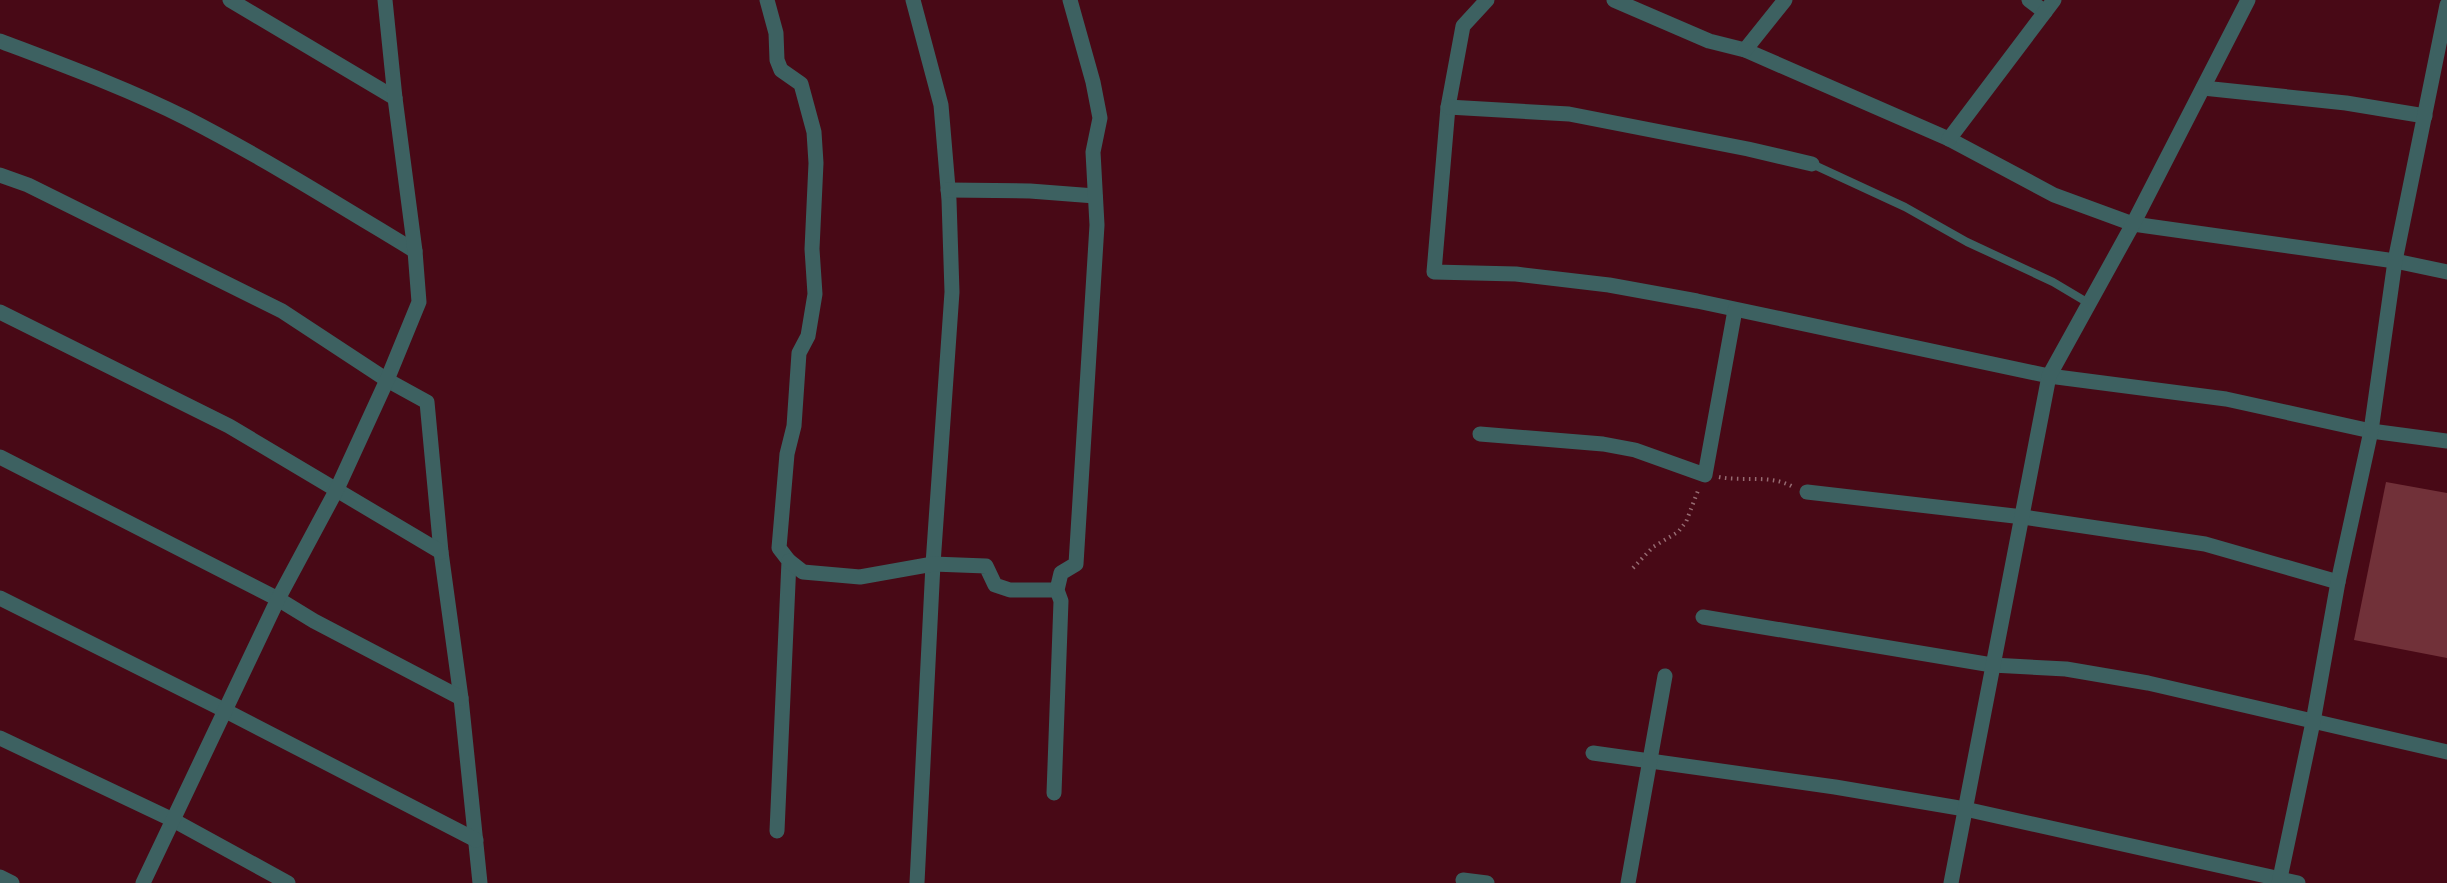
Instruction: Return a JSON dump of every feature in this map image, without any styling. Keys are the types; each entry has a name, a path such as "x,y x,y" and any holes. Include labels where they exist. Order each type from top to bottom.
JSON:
{"street":[{"path":"230,0 395,98"},
{"path":"143,883 278,599 337,489 387,380 419,302 415,250 385,0"},
{"path":"767,0 776,33 777,60 781,70 801,84 814,132 816,163 812,249 815,294 808,336 799,353 794,426 787,454 779,548 789,561 804,572 860,577 933,564 987,566 995,585 1010,590 1058,590"},
{"path":"913,0 941,105 948,190 952,292 933,564 917,883"},
{"path":"1054,793 1061,601 1058,590 1061,573 1076,564 1097,225 1093,152 1100,118 1094,82 1070,0"},
{"path":"1487,0 1463,26 1448,107 1434,272 1516,274 1609,285 2049,375 2226,399 2371,430 2447,441"},
{"path":"1614,0 1709,41 1745,50 1949,139 2054,195 2133,224 2395,261 2447,272"},
{"path":"1745,50 1785,0"},
{"path":"1949,139 2050,6 2030,0"},
{"path":"1951,883 2049,375 2133,224 2248,0"},
{"path":"2279,881 2313,722 2338,582 2371,430 2395,261 2447,5"},
{"path":"0,41 112,84 241,146 415,250"},
{"path":"2203,88 2346,103 2425,116"},
{"path":"1448,107 1569,114 1748,148 1812,164"},
{"path":"0,175 28,185 282,311 387,380 427,402 441,552 461,698 480,883"},
{"path":"948,190 1030,191 1095,196"},
{"path":"1480,434 1603,444 1635,450 1706,475 1735,310"},
{"path":"0,312 229,426 441,552"},
{"path":"1,458 278,599 314,621 461,698"},
{"path":"1807,492 2023,517 2205,544 2338,582"},
{"path":"777,831 789,561"},
{"path":"0,598 476,840"},
{"path":"1703,617 1992,665 2066,669 2148,682 2447,752"},
{"path":"1628,883 1665,676"},
{"path":"0,738 172,820 288,883"},
{"path":"1593,753 1835,786 1965,809 2279,881 2298,883"},
{"path":"0,877 12,883"},
{"path":"1463,880 1487,883"}],"lane":[{"path":"1812,164 1905,207 1967,242 2053,282 2090,304"}],"path":[{"path":"1633,568 1653,547 1678,531 1686,522 1693,500 1706,475 1744,480 1775,480 1807,492"}],"shaded area":[{"path":"2386,482 2447,493 2447,658 2354,640"}]}
